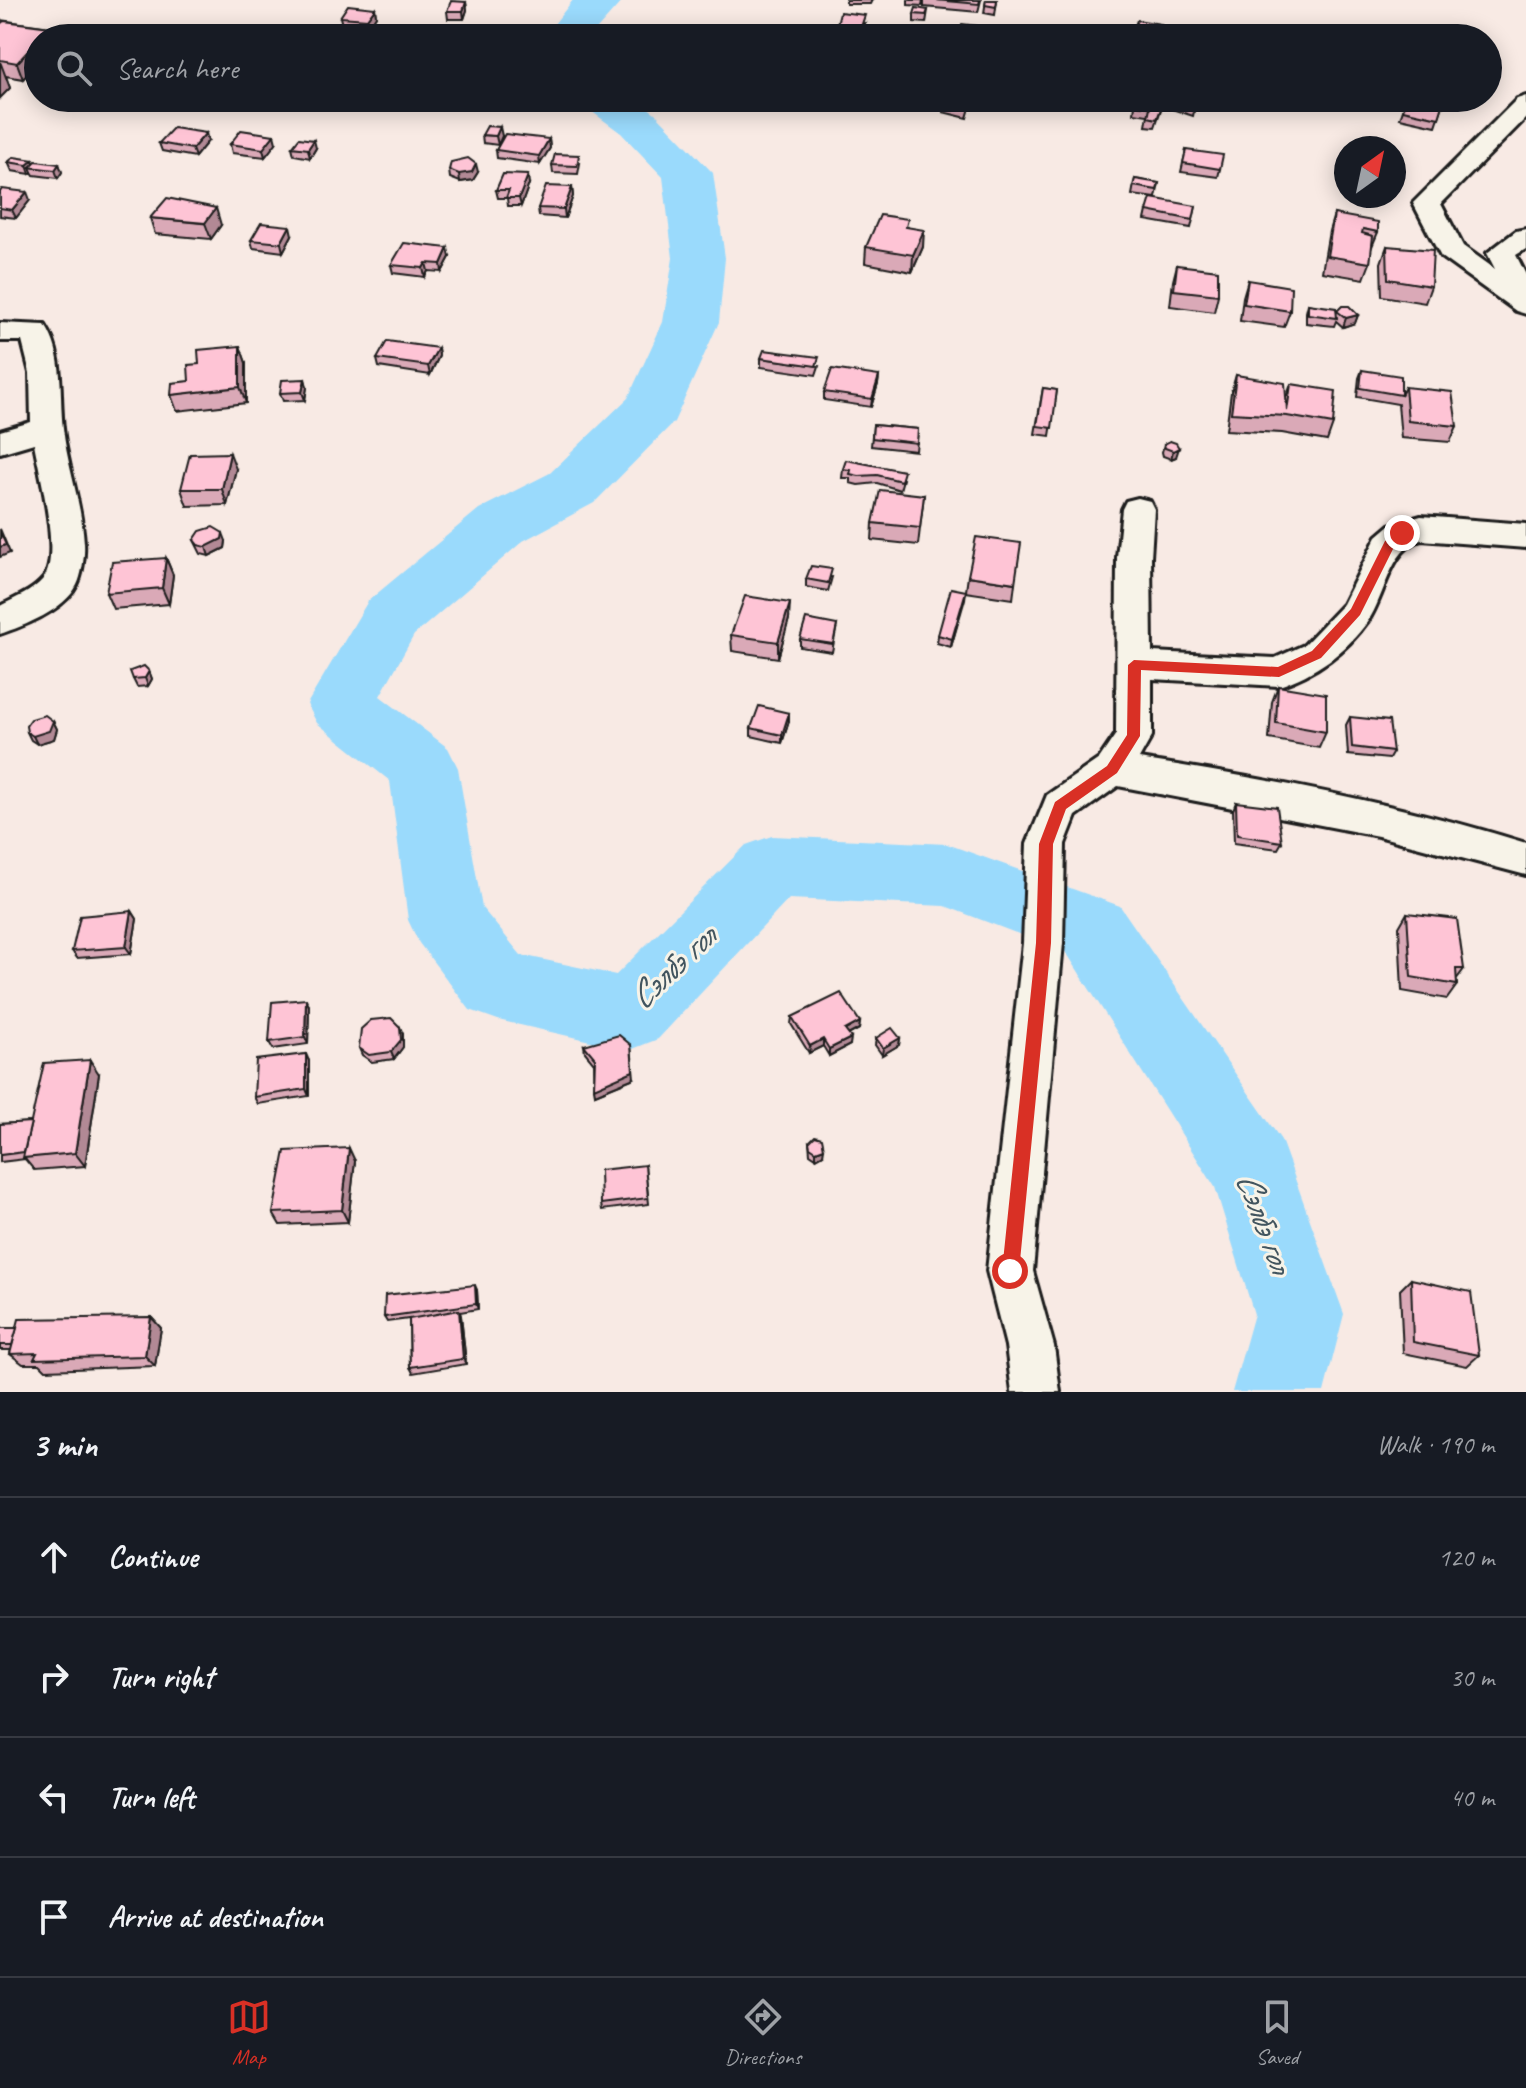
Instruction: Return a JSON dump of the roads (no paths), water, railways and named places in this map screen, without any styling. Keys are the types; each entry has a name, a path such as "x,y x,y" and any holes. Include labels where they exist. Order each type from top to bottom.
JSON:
{"street":[{"path":"1526,104 1427,203 1451,251 1526,304"},
{"path":"1526,237 1501,253 1526,304"},
{"path":"0,332 35,332 45,373 47,428 68,545 62,582 43,599 0,621"},
{"path":"0,442 47,428"},
{"path":"1036,1392 1030,1346 1010,1271 1043,943 1046,844 1060,806 1112,770 1134,736 1134,557 1138,509"},
{"path":"1134,665 1279,672 1316,654 1356,612 1389,544 1402,533 1421,528 1526,536"},
{"path":"1112,770 1174,778 1395,822 1472,841 1526,859"}],"waterway":[{"name":"Сэлбэ гол","path":"577,24 591,6 601,0"},
{"name":"Сэлбэ гол","path":"623,112 688,173 699,258 691,322 653,408 572,488 501,525 391,618 341,704 423,768 446,920 498,985 630,1014 772,867 947,875 1093,929 1251,1169 1299,1314 1278,1392"}]}
